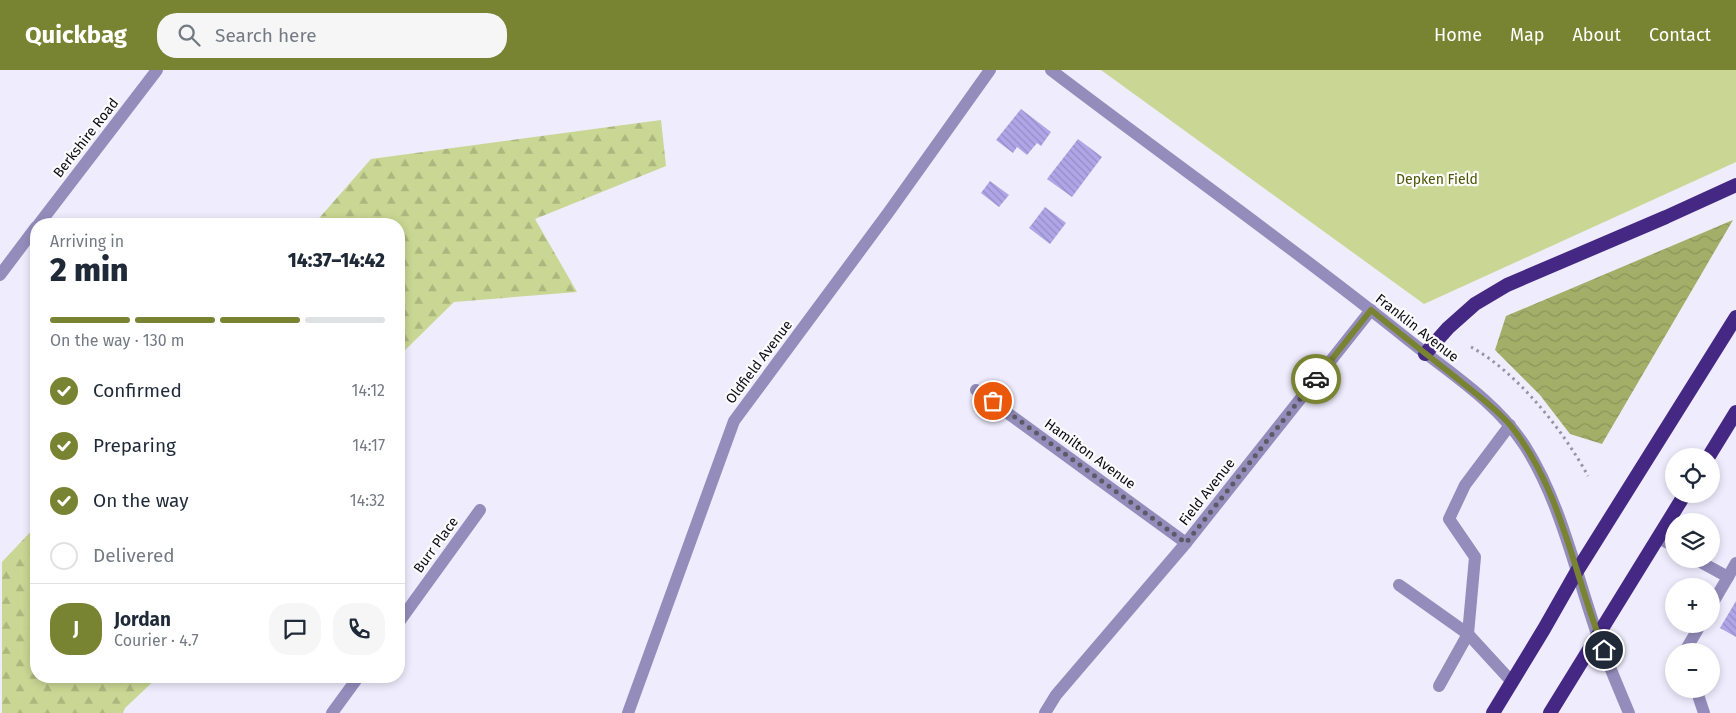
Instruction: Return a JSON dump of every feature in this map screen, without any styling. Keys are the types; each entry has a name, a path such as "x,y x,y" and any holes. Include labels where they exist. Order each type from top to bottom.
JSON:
{"highway":[{"path":"1426,354 1448,328 1475,304 1499,289 1736,185"},
{"path":"1493,713 1577,571 1736,317"},
{"path":"1715,448 1734,420"},
{"path":"1550,713 1679,503"}],"street":[{"name":"Berkshire Road","path":"44,218 157,70"},
{"name":"Oldfield Avenue","path":"628,713 734,421 888,213 990,70"},
{"name":"Franklin Avenue","path":"1051,70 1371,310 1481,398 1510,425 1539,471 1557,511 1598,635 1629,713"},
{"path":"0,274 30,235"},
{"name":"Field Avenue","path":"1045,713 1056,695 1186,543 1371,310"},
{"name":"Hamilton Avenue","path":"976,390 1186,543"},
{"path":"1439,686 1468,634 1475,557 1449,519 1466,485 1510,425"},
{"name":"Burr Place","path":"405,614 480,510"},
{"path":"1658,538 1665,542"},
{"path":"1720,591 1736,563"},
{"path":"1711,568 1728,578"},
{"path":"1399,585 1468,634 1512,682"},
{"path":"332,713 354,683"},
{"path":"1699,698 1704,713"}],"path":[{"path":"1471,347 1490,357 1514,379 1564,435 1588,476"}],"green space":[{"name":"Depken Field","path":"1101,70 1736,70 1736,162 1424,304"},
{"path":"661,120 666,166 535,219 577,292 454,302 405,350 405,218 319,218 371,159"},
{"path":"30,532 30,683 152,683 125,708 123,713 2,713 2,562"}],"water":[{"path":"1733,220 1602,444 1570,434 1540,395 1495,350 1506,316"}],"building":[{"path":"1021,109 1051,132 1041,146 1037,143 1027,155 1017,147 1013,153 996,140"},
{"path":"1078,139 1102,157 1072,197 1047,179"},
{"path":"990,181 1009,195 999,207 981,193"},
{"path":"1045,207 1066,223 1050,244 1029,228"},
{"path":"1736,601 1736,637 1720,628"}],"way so far":[{"path":"993,401 1186,543 1316,379"}],"route":[{"path":"1316,379 1371,310 1481,398 1510,425 1539,471 1557,511 1604,650"}]}
